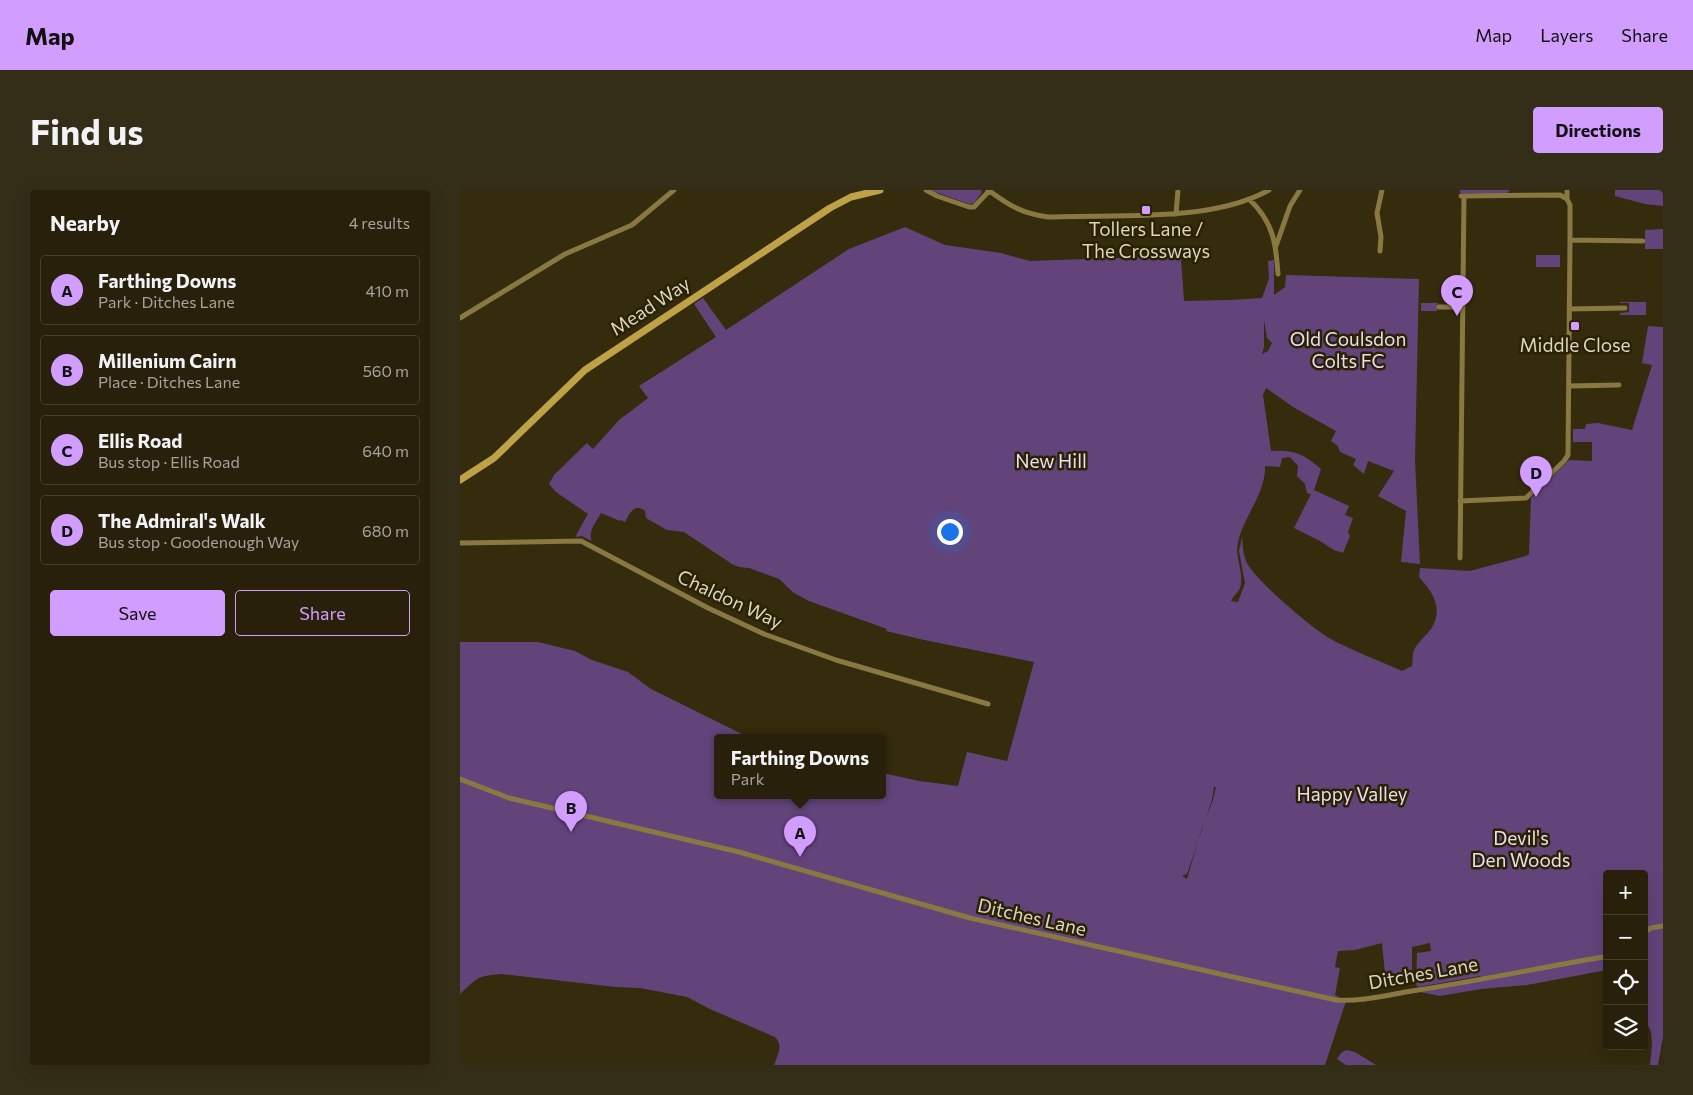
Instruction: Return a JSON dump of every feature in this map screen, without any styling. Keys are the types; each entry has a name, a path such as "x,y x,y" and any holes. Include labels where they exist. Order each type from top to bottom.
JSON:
{"street":[{"path":"460,318 565,254 632,225 674,190"},
{"name":"Mead Way","path":"460,480 494,458 516,439 571,383 593,364 830,208 851,197 880,190"},
{"path":"926,190 937,196 969,207 974,207 989,190 1016,208 1029,214 1048,217 1176,214 1232,206 1250,200 1269,190"},
{"path":"1176,214 1178,190"},
{"path":"1276,247 1290,206 1300,190"},
{"path":"1380,251 1377,213 1382,190"},
{"path":"1460,501 1526,498 1568,455 1570,205 1567,199 1567,190"},
{"path":"1460,558 1463,307 1462,196 1514,193 1560,196 1567,199"},
{"path":"1250,200 1266,219 1276,247 1278,274"},
{"path":"1570,240 1643,241"},
{"path":"1439,307 1463,307"},
{"path":"1569,309 1625,308"},
{"path":"1569,386 1619,385"},
{"name":"Chaldon Way","path":"460,543 580,542 708,608 764,634 836,660 988,704"},
{"name":"Ditches Lane","path":"460,780 509,798 739,852 970,918 1336,1000 1355,1000 1433,988 1603,957"},
{"path":"1648,930 1663,926"}],"green space":[{"path":"930,190 981,190 982,192 974,203 969,204"},
{"path":"1460,190 1510,190 1506,194 1460,193"},
{"path":"1615,190 1663,190 1663,206 1645,204 1615,196"},
{"path":"905,227 945,245 1001,253 1030,261 1143,257 1181,259 1184,301 1262,298 1269,279 1268,261 1274,260 1274,295 1285,287 1286,275 1419,279 1415,460 1420,564 1401,562 1406,511 1378,496 1394,471 1368,461 1364,474 1353,465 1356,459 1340,452 1337,445 1331,441 1336,431 1293,407 1266,388 1263,395 1271,451 1293,452 1321,469 1314,490 1349,506 1345,515 1353,518 1348,532 1350,536 1343,553 1294,528 1311,494 1307,493 1305,484 1297,476 1298,466 1290,457 1282,458 1280,467 1265,466 1262,486 1238,542 1237,554 1241,571 1241,583 1239,590 1231,601 1238,602 1245,583 1239,551 1242,537 1245,557 1252,571 1272,592 1298,614 1329,638 1402,671 1412,666 1414,650 1431,629 1437,615 1435,601 1429,589 1419,577 1420,568 1470,571 1529,554 1531,498 1569,460 1592,461 1592,442 1573,442 1573,429 1585,429 1586,424 1598,423 1632,430 1652,365 1642,363 1648,326 1663,327 1663,1037 1658,1065 1650,1065 1652,1048 1648,1025 1648,870 1603,870 1603,971 1527,985 1481,989 1440,996 1420,992 1480,979 1481,976 1418,987 1416,984 1417,953 1431,951 1430,943 1412,947 1412,974 1393,976 1392,973 1385,973 1382,943 1355,950 1338,951 1335,967 1340,968 1335,995 1346,1001 1325,1065 774,1065 779,1047 778,1040 775,1037 687,997 640,988 501,974 478,979 460,994 460,642 538,642 575,651 592,660 628,672 651,689 742,734 714,734 714,799 886,799 886,774 919,781 958,786 967,752 1007,761 1034,662 886,631 887,629 809,601 794,593 779,579 732,564 684,532 667,530 646,518 645,511 638,508 633,510 625,522 601,513 592,530 592,541 582,536 575,537 588,514 556,492 549,484 554,475 587,443 593,449 619,420 648,398 639,386 716,337 694,304 703,298 726,330 849,249","holes":["1264,320 1267,338 1272,343 1268,351 1262,354 1264,347","1214,787 1216,787 1213,800 1205,820","1198,842 1187,879 1182,876 1187,874"]},
{"path":"1663,229 1663,249 1645,249 1645,230"},
{"path":"1536,255 1560,255 1560,267 1536,267"},
{"path":"1620,302 1646,302 1646,315 1620,315 1620,313 1629,312 1629,303"},
{"path":"1421,303 1438,303 1437,311 1421,311"},
{"path":"1346,1050 1355,1052 1376,1065 1346,1065 1337,1059"}],"place":[{"name":"Tollers Lane / The Crossways","path":"1146,210"},
{"name":"Ellis Road","path":"1457,316"},
{"name":"Middle Close","path":"1575,326"},
{"name":"The Admiral's Walk","path":"1536,497"},
{"name":"Millenium Cairn","path":"571,832"},
{"name":"Farthing Downs","path":"800,857"}],"park label":[{"name":"Old Coulsdon Colts FC","path":"1348,350"},
{"name":"New Hill","path":"1051,461"},
{"name":"Happy Valley","path":"1352,794"},
{"name":"Devil's Den Woods","path":"1521,849"}]}
